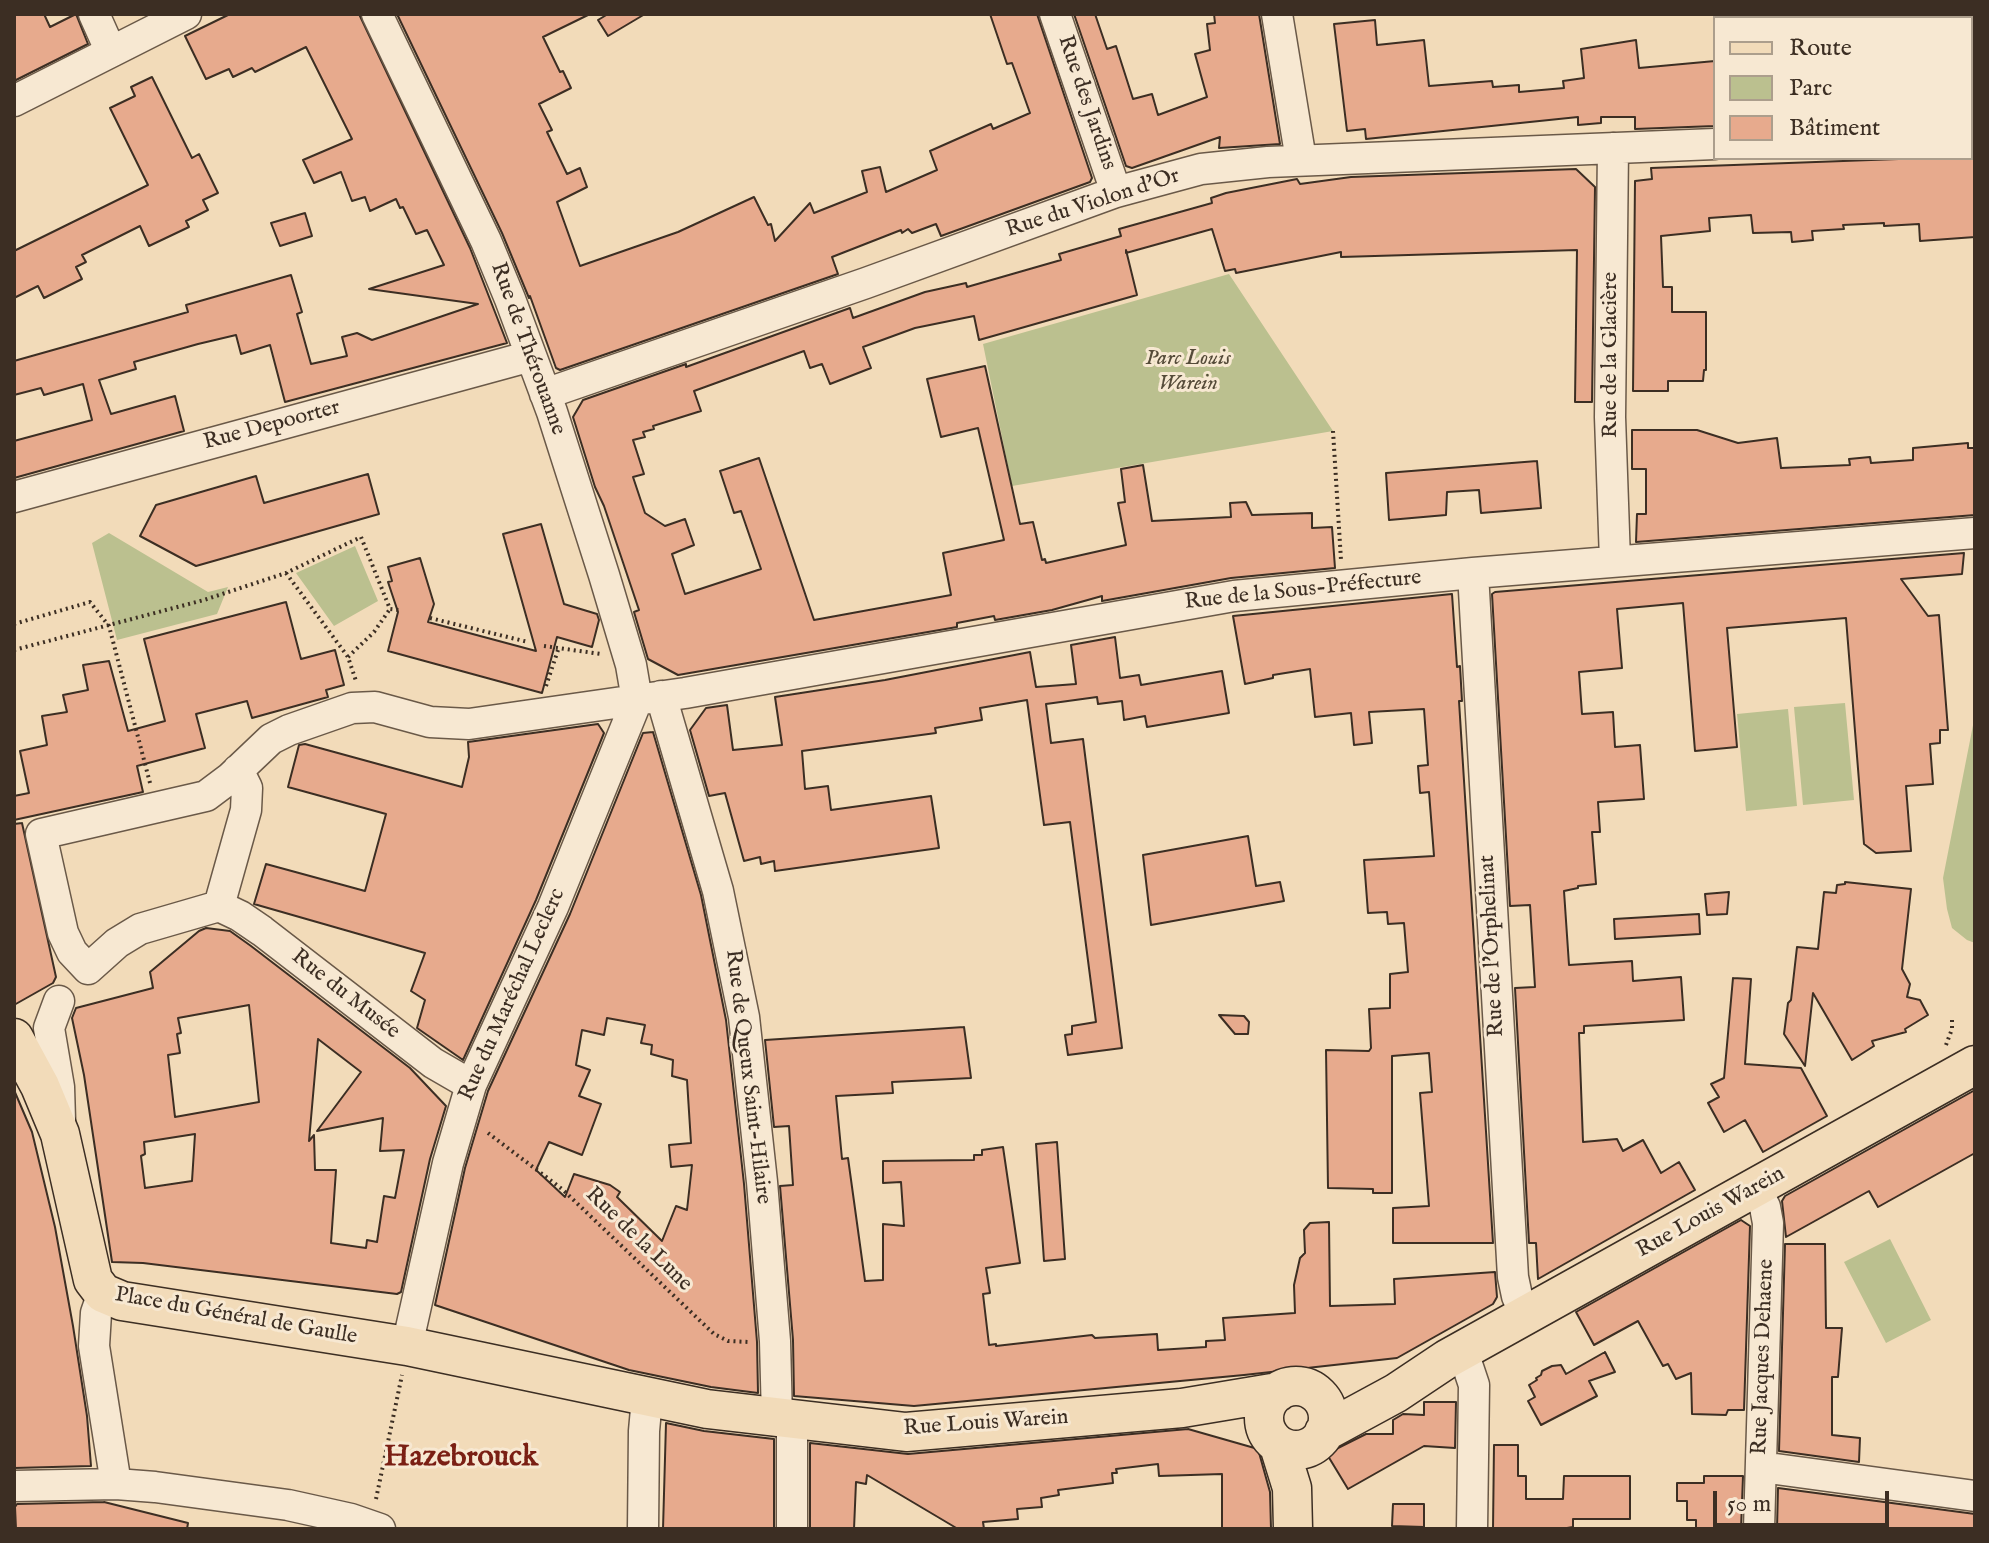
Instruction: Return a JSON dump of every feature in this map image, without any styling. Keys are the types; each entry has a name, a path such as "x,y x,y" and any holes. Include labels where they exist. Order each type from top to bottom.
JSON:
{"main road":[{"path":"14,1038 40,1086 60,1134 91,1272 103,1293"},
{"name":"Rue Louis Warein","path":"1182,1408 1223,1415 1296,1439 1396,1393 1455,1356 1975,1065"},
{"name":"Place du Général de Gaulle","path":"103,1293 122,1301 407,1346 647,1398"},
{"name":"Rue Louis Warein","path":"1316,1394 1365,1385 1455,1356"},
{"path":"1293,1529 1296,1439 1327,1412 1316,1394 1298,1387 1278,1392 1265,1412 1296,1439 1308,1529"},
{"name":"Rue Louis Warein","path":"647,1398 784,1419 920,1431 1182,1408 1278,1392"}],"street":[{"path":"94,14 111,52"},
{"path":"14,101 186,14"},
{"name":"Rue de Thérouanne","path":"377,14 486,241 545,394 634,674 649,698"},
{"name":"Rue des Jardins","path":"1055,14 1116,192"},
{"path":"1277,14 1301,160"},
{"name":"Rue du Violon d'Or","path":"545,394 866,283 1116,192 1201,169 1301,160 1713,144"},
{"name":"Rue de la Glacière","path":"1613,148 1610,417 1615,561"},
{"name":"Rue Depoorter","path":"14,497 531,356"},
{"name":"Rue de la Sous-Préfecture","path":"364,706 430,722 457,725 649,698 1191,603 1343,584 1975,533"},
{"name":"Rue de l'Orphelinat","path":"1473,573 1513,1277 1526,1317"},
{"name":"Rue de Queux Saint-Hilaire","path":"649,698 718,891 744,1017 762,1182 792,1529"},
{"name":"Rue du Maréchal Leclerc","path":"407,1346 448,1163 471,1085 649,698"},
{"path":"88,969 72,952 63,933 27,837 206,796 280,734 338,712 364,706"},
{"path":"14,1029 59,1001 117,943 140,929 219,906 246,810 247,788 238,770"},
{"name":"Rue du Musée","path":"219,906 262,931 444,1071 471,1085"},
{"path":"59,1001 49,1028 59,1087 60,1134"},
{"name":"Rue Jacques Dehaene","path":"1755,1188 1765,1207 1768,1223 1759,1529"},
{"name":"Place du Général de Gaulle","path":"103,1293 96,1313 94,1346 116,1484"},
{"path":"1455,1356 1471,1368 1474,1385 1472,1529"},
{"path":"643,1529 647,1398"},
{"path":"1761,1467 1975,1496"},
{"path":"14,1486 116,1484 155,1487 288,1505 376,1527"}],"path":[{"path":"1333,431 1343,584"},
{"path":"14,650 204,600 286,573 361,537 390,609"},
{"path":"286,573 348,657 364,706"},
{"path":"14,624 90,602 109,626 156,809"},
{"path":"390,609 399,610"},
{"path":"348,657 374,632 390,609"},
{"path":"430,618 528,642"},
{"path":"544,646 603,654 626,646"},
{"name":"Rue de la Lune","path":"488,1133 570,1196 714,1334 733,1342 775,1341"},
{"path":"376,1527 407,1346"}],"green space":[{"name":"Parc Louis Warein","path":"1229,274 1333,431 1012,486 983,344"},
{"path":"109,533 208,592 228,587 217,614 117,640 92,543"},
{"path":"355,546 378,601 334,626 296,573"},
{"path":"1845,703 1854,800 1803,805 1794,707"},
{"path":"1788,709 1797,806 1746,811 1737,714"},
{"path":"1975,715 1975,943 1952,928 1943,878"},
{"path":"1890,1239 1931,1320 1886,1343 1844,1262"}],"building":[{"path":"14,14 44,14 50,27 76,14 88,44 14,81"},
{"path":"230,14 359,14 470,248 507,343 285,402 270,345 241,354 236,335 198,344 134,362 136,369 99,380 111,414 175,396 184,431 14,478 14,441 92,420 83,384 44,395 41,388 14,395 14,361 188,312 186,305 291,275 302,312 297,314 311,364 347,356 342,337 357,333 372,340 478,304 369,289 444,265 427,230 416,234 396,199 370,211 365,197 352,201 341,172 314,183 303,160 352,139 306,47 255,72 252,68 233,77 229,69 206,79 185,36"},
{"path":"397,14 590,14 543,37 571,88 539,104 552,130 547,132 567,174 580,168 587,187 557,202 580,266 678,232 754,197 768,225 771,224 775,241 810,203 814,213 867,192 862,171 880,167 886,192 937,170 930,151 991,124 993,129 1030,113 1012,63 1007,64 990,14 1037,14 1092,178 1090,182 941,236 936,224 912,233 908,229 902,233 901,230 832,257 838,274 560,370 556,368 530,296 502,233"},
{"path":"608,14 645,14 608,36 598,20"},
{"path":"1074,14 1095,14 1107,49 1116,46 1133,99 1152,94 1158,115 1207,97 1195,54 1210,50 1207,24 1215,23 1214,14 1259,14 1280,144 1219,148 1220,137 1132,168 1126,166"},
{"path":"1375,20 1377,45 1424,40 1429,86 1492,81 1493,87 1519,85 1519,92 1564,88 1563,81 1584,78 1581,49 1636,40 1639,68 1713,61 1713,126 1635,129 1635,117 1601,117 1601,123 1578,125 1578,117 1366,139 1365,129 1347,131 1334,24"},
{"path":"152,77 192,158 199,154 218,193 203,200 208,210 186,221 189,227 149,246 140,226 82,255 86,262 76,267 82,279 44,298 38,286 14,298 14,251 148,185 110,108 135,96 131,87"},
{"path":"1975,158 1975,237 1920,241 1919,224 1884,226 1884,223 1843,225 1844,229 1812,231 1813,240 1792,242 1791,232 1753,233 1751,215 1709,218 1710,231 1661,236 1663,287 1672,287 1672,312 1706,312 1706,370 1703,381 1668,381 1668,391 1633,391 1635,181 1652,179 1651,168"},
{"path":"1576,169 1595,187 1592,402 1575,402 1577,250 1341,257 1341,252 1236,273 1235,269 1225,271 1212,229 1127,253 1137,295 979,340 974,316 915,328 863,347 871,368 830,384 822,364 810,368 804,351 694,391 701,411 653,426 654,429 643,432 645,437 633,440 644,474 633,477 645,513 665,526 685,519 694,545 672,554 685,594 761,569 741,511 734,513 720,471 759,458 814,620 951,595 943,553 1004,540 978,428 941,437 927,379 985,366 1020,524 1033,522 1042,560 1045,559 1046,563 1126,545 1118,503 1125,502 1121,469 1143,465 1152,521 1231,517 1230,503 1246,502 1252,515 1312,513 1312,528 1332,527 1335,568 1231,578 1102,601 1102,596 1052,610 995,620 994,616 957,623 957,627 678,675 648,659 634,612 639,610 573,417 583,400 850,308 853,318 925,292 966,283 967,287 1061,260 1059,254 1121,236 1119,229 1212,203 1211,198 1226,193 1297,179 1300,184 1351,177"},
{"path":"305,213 312,236 280,246 271,223"},
{"path":"1632,430 1697,430 1738,443 1777,438 1781,468 1850,465 1849,459 1870,457 1871,463 1913,460 1913,448 1968,443 1968,448 1975,448 1975,515 1636,542 1637,514 1646,514 1646,469 1632,469"},
{"path":"1537,461 1541,508 1481,513 1479,490 1447,492 1446,515 1389,520 1386,473"},
{"path":"368,474 379,514 196,566 140,536 156,505 256,476 264,503"},
{"path":"541,524 564,604 597,614 599,620 592,647 557,637 542,693 388,651 398,612 388,582 392,581 388,567 420,558 434,604 428,622 536,651 503,534"},
{"path":"1964,553 1962,574 1901,579 1928,616 1939,615 1948,730 1940,730 1940,743 1930,744 1933,784 1906,786 1911,851 1876,853 1864,844 1846,618 1727,628 1737,747 1695,751 1683,603 1617,609 1622,668 1579,672 1582,714 1613,712 1615,747 1640,745 1644,799 1598,802 1600,832 1592,832 1596,884 1564,891 1569,965 1632,961 1633,981 1681,977 1684,1020 1584,1026 1584,1033 1579,1033 1583,1142 1617,1139 1623,1151 1643,1140 1661,1173 1679,1162 1695,1190 1538,1279 1536,1243 1529,1243 1515,988 1535,987 1530,905 1510,906 1492,594"},
{"path":"1452,594 1457,667 1460,666 1462,701 1459,701 1493,1243 1393,1243 1393,1208 1429,1206 1420,1093 1432,1092 1429,1053 1392,1056 1392,1193 1373,1193 1373,1189 1328,1188 1326,1050 1369,1051 1369,1009 1390,1008 1390,974 1408,972 1404,923 1388,924 1387,912 1368,913 1364,860 1434,856 1429,792 1420,793 1418,766 1428,765 1424,709 1369,712 1372,743 1354,745 1351,713 1315,717 1310,669 1273,675 1273,678 1245,684 1233,616"},
{"path":"286,602 301,659 335,650 344,685 326,690 328,697 252,718 247,701 196,714 205,748 137,766 143,792 14,820 14,796 29,793 20,751 47,745 42,716 67,712 63,695 88,690 83,665 109,661 128,731 165,721 144,639"},
{"path":"1115,637 1120,678 1139,675 1141,685 1222,671 1229,713 1147,727 1145,716 1124,720 1122,701 1098,704 1097,697 1046,704 1051,743 1083,739 1122,1048 1068,1055 1065,1035 1072,1034 1072,1026 1096,1022 1070,822 1044,825 1027,700 980,708 982,720 935,728 936,733 802,751 805,789 828,786 831,810 931,796 939,848 775,871 774,861 761,864 760,857 744,861 725,793 709,796 690,730 706,708 727,705 733,750 782,745 775,697 1030,652 1036,687 1076,684 1071,645"},
{"path":"598,724 604,733 536,900 463,1060 417,1028 425,1000 411,991 425,953 254,904 266,864 365,891 386,814 288,787 299,745 305,744 462,787 469,757 468,742"},
{"path":"653,732 701,895 726,1020 744,1184 757,1342 758,1393 629,1370 435,1305 465,1168 488,1091 570,914 643,733","holes":["607,1018 645,1025 641,1043 652,1045 651,1054 673,1060 672,1076 687,1080 691,1143 669,1145 671,1167 692,1165 687,1210 676,1206 662,1241 617,1197 620,1192 610,1185 574,1174 565,1197 536,1170 549,1142 582,1155 601,1104 579,1096 590,1070 576,1065 582,1030 604,1035"]},
{"path":"22,823 56,977 53,983 14,1005 14,824"},
{"path":"1248,836 1256,886 1280,882 1284,901 1151,925 1143,855"},
{"path":"1845,882 1911,889 1902,969 1910,984 1907,997 1920,1000 1928,1015 1905,1029 1906,1032 1872,1041 1874,1046 1852,1060 1813,993 1805,1066 1784,1034 1797,947 1818,949 1824,892 1836,893 1837,885"},
{"path":"1729,892 1727,914 1707,915 1705,894"},
{"path":"1699,914 1700,934 1615,939 1614,919"},
{"path":"206,928 230,931 410,1068 446,1106 430,1159 401,1292 397,1294 143,1263 112,1262 84,1075 72,1018 76,1008 153,988 150,972","holes":["249,1005 259,1102 175,1117 168,1055 180,1053 178,1018","318,1039 361,1072 317,1131 383,1118 380,1151 404,1150 395,1198 384,1196 377,1242 367,1240 366,1248 331,1243 336,1170 315,1170 314,1135 309,1141","195,1134 192,1181 145,1188 141,1156 145,1154 144,1142"]},
{"path":"1733,978 1751,979 1745,1064 1801,1068 1827,1116 1763,1152 1745,1120 1724,1132 1708,1103 1719,1097 1711,1084 1724,1078"},
{"path":"1219,1015 1244,1016 1249,1022 1248,1034 1235,1034"},
{"path":"964,1027 971,1078 892,1082 893,1093 836,1096 842,1159 848,1158 865,1281 883,1280 883,1224 904,1226 901,1182 883,1183 883,1161 974,1160 974,1155 982,1155 982,1150 1003,1147 1020,1263 986,1268 990,1293 983,1294 989,1345 1092,1335 1095,1338 1157,1334 1158,1350 1206,1347 1206,1341 1225,1340 1223,1318 1295,1313 1294,1285 1300,1258 1305,1253 1304,1230 1310,1223 1329,1222 1330,1306 1395,1304 1394,1279 1495,1272 1497,1297 1493,1304 1397,1358 914,1406 794,1396 793,1340 780,1186 793,1185 789,1126 774,1127 765,1040"},
{"path":"14,1090 32,1132 55,1227 87,1416 91,1466 14,1468"},
{"path":"1975,1090 1975,1153 1878,1207 1869,1191 1786,1237 1782,1201 1785,1196"},
{"path":"1057,1142 1065,1259 1044,1261 1036,1144"},
{"path":"1741,1220 1750,1226 1744,1410 1728,1410 1726,1415 1692,1414 1691,1373 1676,1379 1668,1364 1663,1366 1638,1321 1594,1345 1576,1312"},
{"path":"1785,1244 1825,1244 1826,1328 1842,1328 1838,1377 1832,1377 1832,1435 1860,1438 1859,1462 1779,1451"},
{"path":"1605,1352 1615,1372 1589,1381 1597,1396 1541,1425 1528,1401 1535,1397 1529,1385 1537,1380 1542,1371 1552,1366 1561,1365 1566,1374"},
{"path":"1424,1402 1456,1402 1455,1448 1424,1446 1348,1489 1328,1456 1330,1452 1366,1434 1393,1434 1393,1420 1403,1414 1424,1415"},
{"path":"666,1423 774,1439 774,1528 663,1529"},
{"path":"1188,1429 1258,1449 1270,1492 1271,1529 1222,1529 1222,1474 1159,1476 1158,1464 1116,1469 1117,1473 1112,1473 1113,1483 1058,1490 1059,1495 1041,1498 1042,1507 1017,1509 1018,1519 983,1522 984,1529 958,1529 867,1475 866,1484 856,1482 854,1529 810,1529 810,1443 908,1454"},
{"path":"1494,1445 1518,1445 1518,1476 1526,1476 1526,1499 1563,1499 1564,1476 1630,1476 1630,1519 1573,1519 1573,1527 1561,1529 1493,1529"},
{"path":"1704,1476 1743,1476 1741,1529 1696,1529 1696,1520 1687,1520 1687,1501 1677,1501 1677,1483 1704,1483"},
{"path":"1778,1488 1975,1514 1975,1529 1851,1529 1851,1526 1799,1524 1799,1529 1777,1529"},
{"path":"104,1502 188,1523 187,1529 16,1529 17,1504"},
{"path":"1393,1504 1424,1504 1424,1527 1392,1526"}],"district":[{"name":"Hazebrouck","path":"461,1459"}]}
